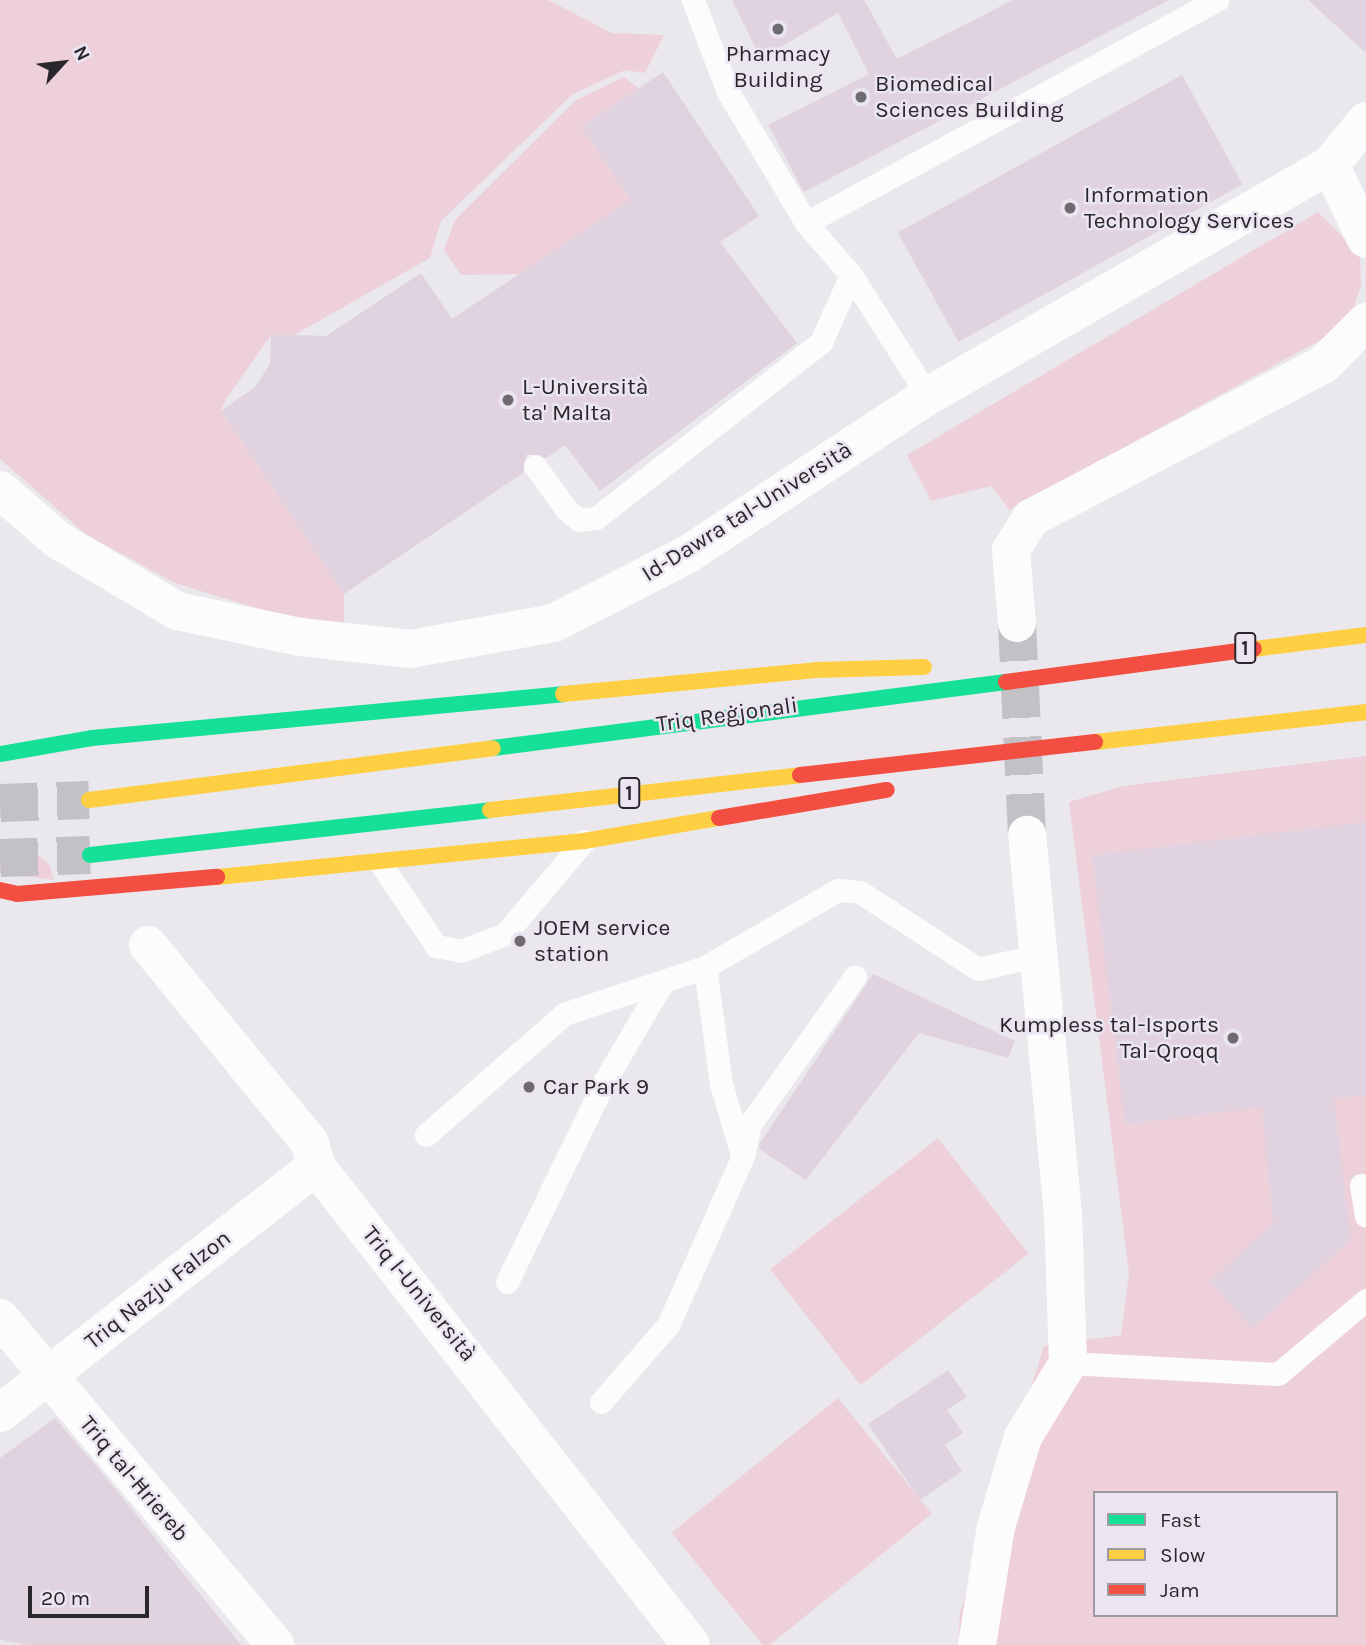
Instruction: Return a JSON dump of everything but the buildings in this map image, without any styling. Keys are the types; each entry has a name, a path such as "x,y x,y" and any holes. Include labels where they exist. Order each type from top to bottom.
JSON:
{"highway":[{"name":"Triq Reġjonali","path":"89,800 1124,662 1366,635"},
{"path":"990,666 1124,662"},
{"path":"0,754 92,738 746,676 936,667"},
{"name":"1","path":"90,855 1168,732 1366,712"},
{"path":"1091,760 1168,732"},
{"path":"0,890 18,894 380,864 584,841 902,788"}],"street":[{"name":"Id-Dawra tal-Università","path":"0,490 58,540 177,611 300,637 410,649 554,623 688,554 928,396 1330,165 1366,121"},
{"path":"1330,165 1366,239"},
{"path":"1017,623 1011,550 1031,518 1323,365 1366,322"},
{"path":"977,1645 996,1527 1023,1437 1068,1363 1063,1214 1027,835"},
{"name":"Triq l-Università","path":"148,945 310,1143 316,1166 691,1645"},
{"name":"Triq Nazju Falzon","path":"0,1413 316,1166"},
{"name":"Triq tal-Ħriereb","path":"0,1318 275,1645"}],"lane":[{"path":"693,0 728,92 806,223 851,275 928,396"},
{"path":"806,223 1217,0"},
{"path":"535,466 566,509 579,520 596,518 821,342 851,275"},
{"path":"380,864 436,946 461,951 505,934 584,841"},
{"path":"426,1135 565,1014 705,967 838,890 860,892 978,969 1040,955"},
{"path":"705,967 721,1084 743,1156"},
{"path":"601,1402 668,1325 743,1156 750,1124 855,976"},
{"path":"507,1282 604,1082 662,983"},
{"path":"1361,1185 1366,1216"},
{"path":"1068,1363 1279,1374 1366,1300"}],"shaded area":[{"path":"0,0 548,0 612,33 664,35 645,73 625,70 573,94 441,221 430,258 294,335 271,335 226,399 221,411 344,594 344,629 311,625 175,583 87,535 0,459"},
{"path":"624,77 639,88 581,127 630,200 519,274 461,275 444,250 455,220 576,100"},
{"path":"1318,212 1360,254 1361,286 1348,325 1009,510 992,486 931,501 907,455"},
{"name":"Kumpless tal-Isports Tal-Qroqq","path":"1366,756 1366,1645 958,1645 960,1613 1044,1346 1121,1335 1129,1273 1069,802 1123,786"},
{"path":"10,844 31,848 50,866 54,880 0,873 0,850"},
{"path":"938,1138 1029,1254 861,1385 770,1269"},
{"path":"838,1398 932,1514 770,1645 763,1645 672,1533"}],"tunnel":[{"path":"1017,623 1027,835"},
{"path":"0,803 89,800"},
{"path":"0,858 90,855"}],"traffic: fast":[{"path":"493,748 1006,682"},
{"path":"0,754 92,738 563,694"},
{"path":"90,855 490,810"}],"traffic: slow":[{"path":"1254,649 1366,635"},
{"path":"563,694 816,670 924,667"},
{"path":"1095,742 1366,712"},
{"path":"89,800 493,748"},
{"path":"490,810 800,775"},
{"path":"217,877 584,841 719,818"}],"traffic: jam":[{"path":"1006,682 1254,649"},
{"path":"800,775 1095,742"},
{"path":"719,818 887,790"},
{"path":"0,890 17,894 217,877"}],"place":[{"name":"Pharmacy Building","path":"778,29"},
{"name":"Biomedical Sciences Building","path":"861,97"},
{"name":"Information Technology Services","path":"1070,208"},
{"name":"L-Università ta' Malta","path":"508,400"},
{"name":"JOEM service station","path":"520,941"},
{"name":"Kumpless tal-Isports Tal-Qroqq","path":"1233,1038"},
{"name":"Car Park 9","path":"529,1087"}]}
